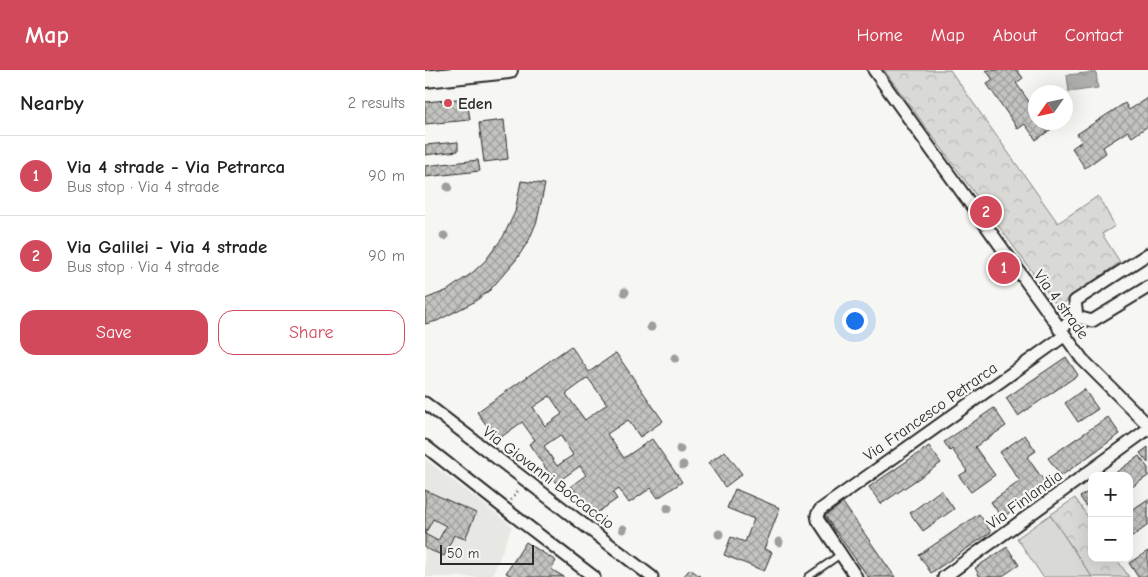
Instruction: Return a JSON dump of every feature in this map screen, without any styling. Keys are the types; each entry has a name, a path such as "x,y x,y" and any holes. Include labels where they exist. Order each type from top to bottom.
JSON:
{"main road":[{"path":"425,79 509,70"}],"street":[{"name":"Via 4 strade","path":"874,70 1082,359 1148,424"},
{"path":"1148,254 1075,301 1077,317 1092,321 1148,287"},
{"name":"Via Francesco Petrarca","path":"841,554 817,520 817,514 820,510 1062,332 1077,317"},
{"name":"Via Giovanni Boccaccio","path":"425,403 652,577"},
{"name":"Via Finlandia","path":"944,577 1148,429"},
{"path":"425,446 594,577"},
{"path":"841,554 855,577"}],"lane":[{"path":"808,577 841,554"}],"path":[{"path":"504,508 526,481"}],"shaded area":[{"path":"425,459 512,526 492,577 425,577"}],"green space":[{"path":"884,70 950,70 1058,223 1098,196 1115,226 1102,234 1120,262 1058,307"},
{"path":"1075,498 1088,517 1088,562 1119,562 1129,577 1092,577 1050,515"},
{"path":"1050,515 1092,577 1043,577 1017,538"}],"water":[{"path":"1096,72 1098,88 1073,91 1073,85 1068,85 1067,75"}],"building":[{"path":"986,70 1017,70 1023,78 1016,83 1028,100 1028,128 1025,124 1018,129 987,84 993,80"},
{"path":"467,98 470,120 425,124 425,102"},
{"path":"1148,98 1148,126 1132,137 1128,131 1103,147 1106,153 1085,168 1072,148 1082,141 1077,134 1125,103 1129,110"},
{"path":"504,120 508,159 484,162 479,123"},
{"path":"1029,130 1050,130 1036,140"},
{"path":"458,142 458,151 425,155 425,145"},
{"path":"478,160 480,171 425,177 425,166"},
{"path":"521,181 545,184 537,221 529,240 516,260 490,290 474,302 437,321 425,324 425,299 448,290 472,273 485,261 503,237 515,212"},
{"path":"571,346 589,372 616,353 663,421 640,437 628,420 607,434 624,458 652,439 682,482 658,498 651,488 629,503 619,489 613,493 617,499 592,516 571,486 586,475 580,466 556,483 529,444 535,440 522,422 497,440 477,412","holes":["588,378 607,404 585,420 566,394","550,396 562,414 545,426 533,407","560,435 573,455 557,466 544,446"]},
{"path":"1066,357 1078,375 1018,416 1006,398"},
{"path":"1084,389 1098,409 1078,422 1065,403"},
{"path":"994,408 1006,426 975,447 995,475 971,492 959,476 967,471 952,449 950,451 944,442"},
{"path":"1108,417 1120,434 1061,476 1048,458"},
{"path":"1025,435 1036,451 1027,457 1047,485 1002,518 991,502 1020,481 1000,452"},
{"path":"929,446 941,463 881,504 869,487"},
{"path":"1148,447 1148,463 1140,453"},
{"path":"725,451 742,474 725,487 708,463"},
{"path":"1139,456 1148,468 1148,476 1133,486 1133,472 1117,472"},
{"path":"735,489 780,508 764,549 772,552 764,571 724,555 731,537 745,542 754,519 727,508"},
{"path":"425,490 476,513 465,539 454,535 444,556 425,548","holes":["433,519 446,526 438,541 425,534"]},
{"path":"941,490 954,509 923,531 910,513"},
{"path":"1088,492 1088,508 1080,497"},
{"path":"1148,499 1148,525 1133,536 1133,517 1133,509"},
{"path":"843,503 895,577 868,577 825,516"},
{"path":"979,514 991,532 931,573 919,555"},
{"path":"526,542 556,561 551,569 564,577 513,577 506,573"},
{"path":"1007,547 1019,565 1001,577 980,577 975,568"},
{"path":"1148,551 1148,576 1138,577 1129,563"},
{"path":"690,569 701,577 683,577"}],"place":[{"name":"Eden","path":"448,103"},
{"name":"Via Galilei - Via 4 strade","path":"986,212"},
{"name":"Via 4 strade - Via Petrarca","path":"1004,268"}]}
